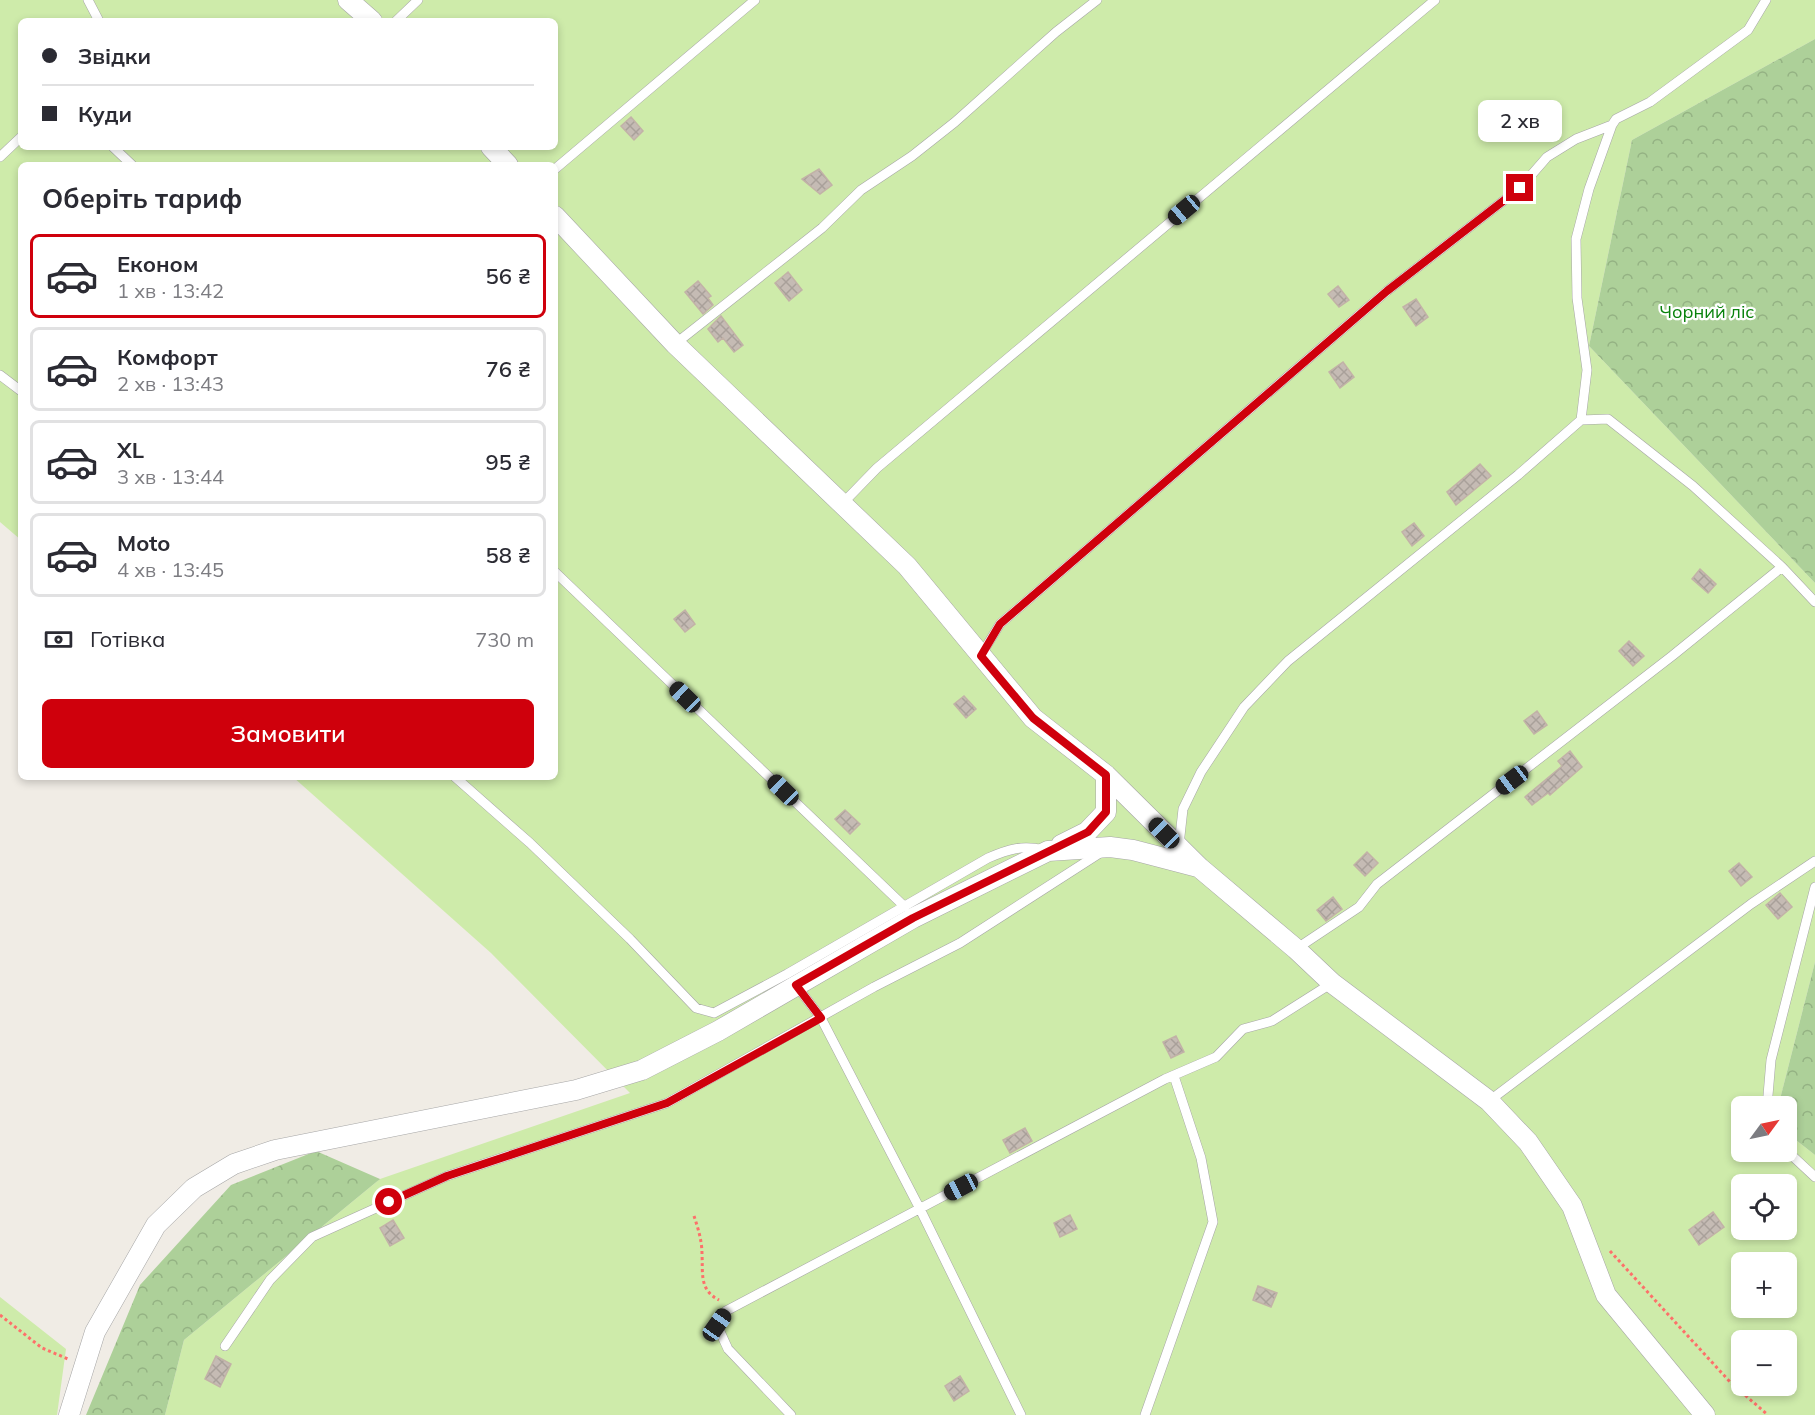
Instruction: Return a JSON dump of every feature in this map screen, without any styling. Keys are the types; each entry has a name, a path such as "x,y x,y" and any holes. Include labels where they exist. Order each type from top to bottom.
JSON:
{"street":[{"path":"348,0 369,18"},
{"path":"494,150 505,162"},
{"path":"558,219 675,344 907,566 1033,718 1106,775 1200,868 1296,949 1332,983 1490,1101 1528,1142 1572,1206 1606,1294 1705,1415"},
{"path":"69,1415 95,1332 156,1225 194,1188 234,1164 275,1150 576,1090 642,1071 718,1031 913,918 1088,832 1106,812 1106,775"},
{"path":"1048,851 1110,847 1133,850 1200,868"}],"lane":[{"path":"88,0 97,18"},
{"path":"399,18 418,0"},
{"path":"558,166 755,0"},
{"path":"675,344 822,228 861,190 912,156 956,122 1096,0"},
{"path":"842,504 886,461 1435,0"},
{"path":"1581,420 1587,370 1577,298 1576,239 1589,189 1612,125 1616,119 1650,102 1748,30 1766,0"},
{"path":"981,656 1000,624 1387,291 1520,188 1547,157 1576,139 1612,125"},
{"path":"0,157 18,140"},
{"path":"116,150 129,162"},
{"path":"0,375 18,389"},
{"path":"1179,848 1183,809 1201,772 1244,707 1288,661 1518,475 1581,420 1608,419 1693,486 1782,567 1815,602"},
{"path":"1296,949 1359,907 1377,884 1672,656 1782,567"},
{"path":"558,575 905,907"},
{"path":"457,780 530,843 630,939 696,1008 714,1013 988,858 1014,847 1048,851"},
{"path":"225,1346 270,1280 312,1237 447,1176 667,1103 960,943 1110,847"},
{"path":"1490,1101 1751,904 1815,861"},
{"path":"1768,1096 1771,1060 1815,887"},
{"path":"790,1415 728,1349 717,1325 726,1311 1174,1076 1216,1057 1243,1029 1272,1022 1332,983"},
{"path":"796,985 821,1018 920,1209 1021,1415"},
{"path":"1145,1415 1213,1222 1201,1158 1174,1076"},
{"path":"1797,1160 1815,1177"}],"path":[{"path":"694,1216 702,1255 701,1276 709,1295 723,1303 738,1304"},
{"path":"1605,1246 1731,1383 1768,1415"},
{"path":"0,1315 42,1348 84,1365"}],"green space":[{"path":"0,0 1815,0 1815,39 1632,140 1589,346 1815,583 1815,962 1781,1096 1731,1096 1731,1162 1797,1162 1797,1141 1815,1155 1815,1415 165,1415 184,1340 380,1179 630,1093 491,953 296,780 558,780 558,162 18,162 18,537 0,522"},
{"name":"Чорний ліс","path":"1815,39 1815,583 1589,346 1632,140"},
{"path":"1815,962 1815,1155 1797,1141 1797,1096 1781,1096"},
{"path":"316,1151 380,1179 184,1340 165,1415 86,1415 140,1285 231,1185"},
{"path":"0,1297 66,1349 57,1415 0,1415"}],"building":[{"path":"631,117 643,131 634,140 621,126"},
{"path":"819,169 832,185 820,194 802,179"},
{"path":"788,272 802,290 789,301 775,283"},
{"path":"698,281 711,296 708,298 713,305 703,314 685,292"},
{"path":"1338,286 1349,300 1339,307 1328,294"},
{"path":"1416,299 1428,317 1416,326 1403,307"},
{"path":"721,316 743,345 734,352 723,338 718,342 708,329"},
{"path":"1343,362 1354,377 1340,388 1329,372"},
{"path":"1480,464 1491,476 1456,505 1447,492"},
{"path":"1414,523 1424,536 1412,546 1402,532"},
{"path":"1700,569 1716,584 1708,593 1692,579"},
{"path":"685,610 695,624 685,632 674,619"},
{"path":"1629,641 1644,656 1633,666 1619,651"},
{"path":"964,696 976,709 966,718 954,704"},
{"path":"1537,711 1547,725 1534,734 1524,721"},
{"path":"1570,751 1582,767 1550,795 1548,793 1532,805 1525,797 1562,766 1558,761"},
{"path":"845,810 860,824 850,834 835,819"},
{"path":"1367,852 1378,863 1365,876 1354,865"},
{"path":"1739,863 1752,877 1741,886 1729,871"},
{"path":"1780,893 1792,907 1778,919 1766,905"},
{"path":"1333,897 1342,909 1326,921 1317,910"},
{"path":"1176,1036 1184,1052 1171,1058 1163,1042"},
{"path":"1025,1128 1032,1141 1010,1153 1003,1140"},
{"path":"1713,1212 1724,1227 1699,1245 1689,1230"},
{"path":"1070,1215 1077,1229 1060,1237 1054,1223"},
{"path":"393,1220 404,1238 390,1246 380,1228"},
{"path":"1258,1286 1277,1293 1271,1307 1253,1300"},
{"path":"216,1356 231,1364 220,1387 205,1379"},
{"path":"960,1376 969,1391 954,1401 945,1386"}],"route":[{"path":"389,1202 447,1176 554,1138 667,1103 821,1018 796,985 913,918 1088,832 1106,812 1106,775 1033,718 981,656 1000,624 1387,291 1520,188"}]}
